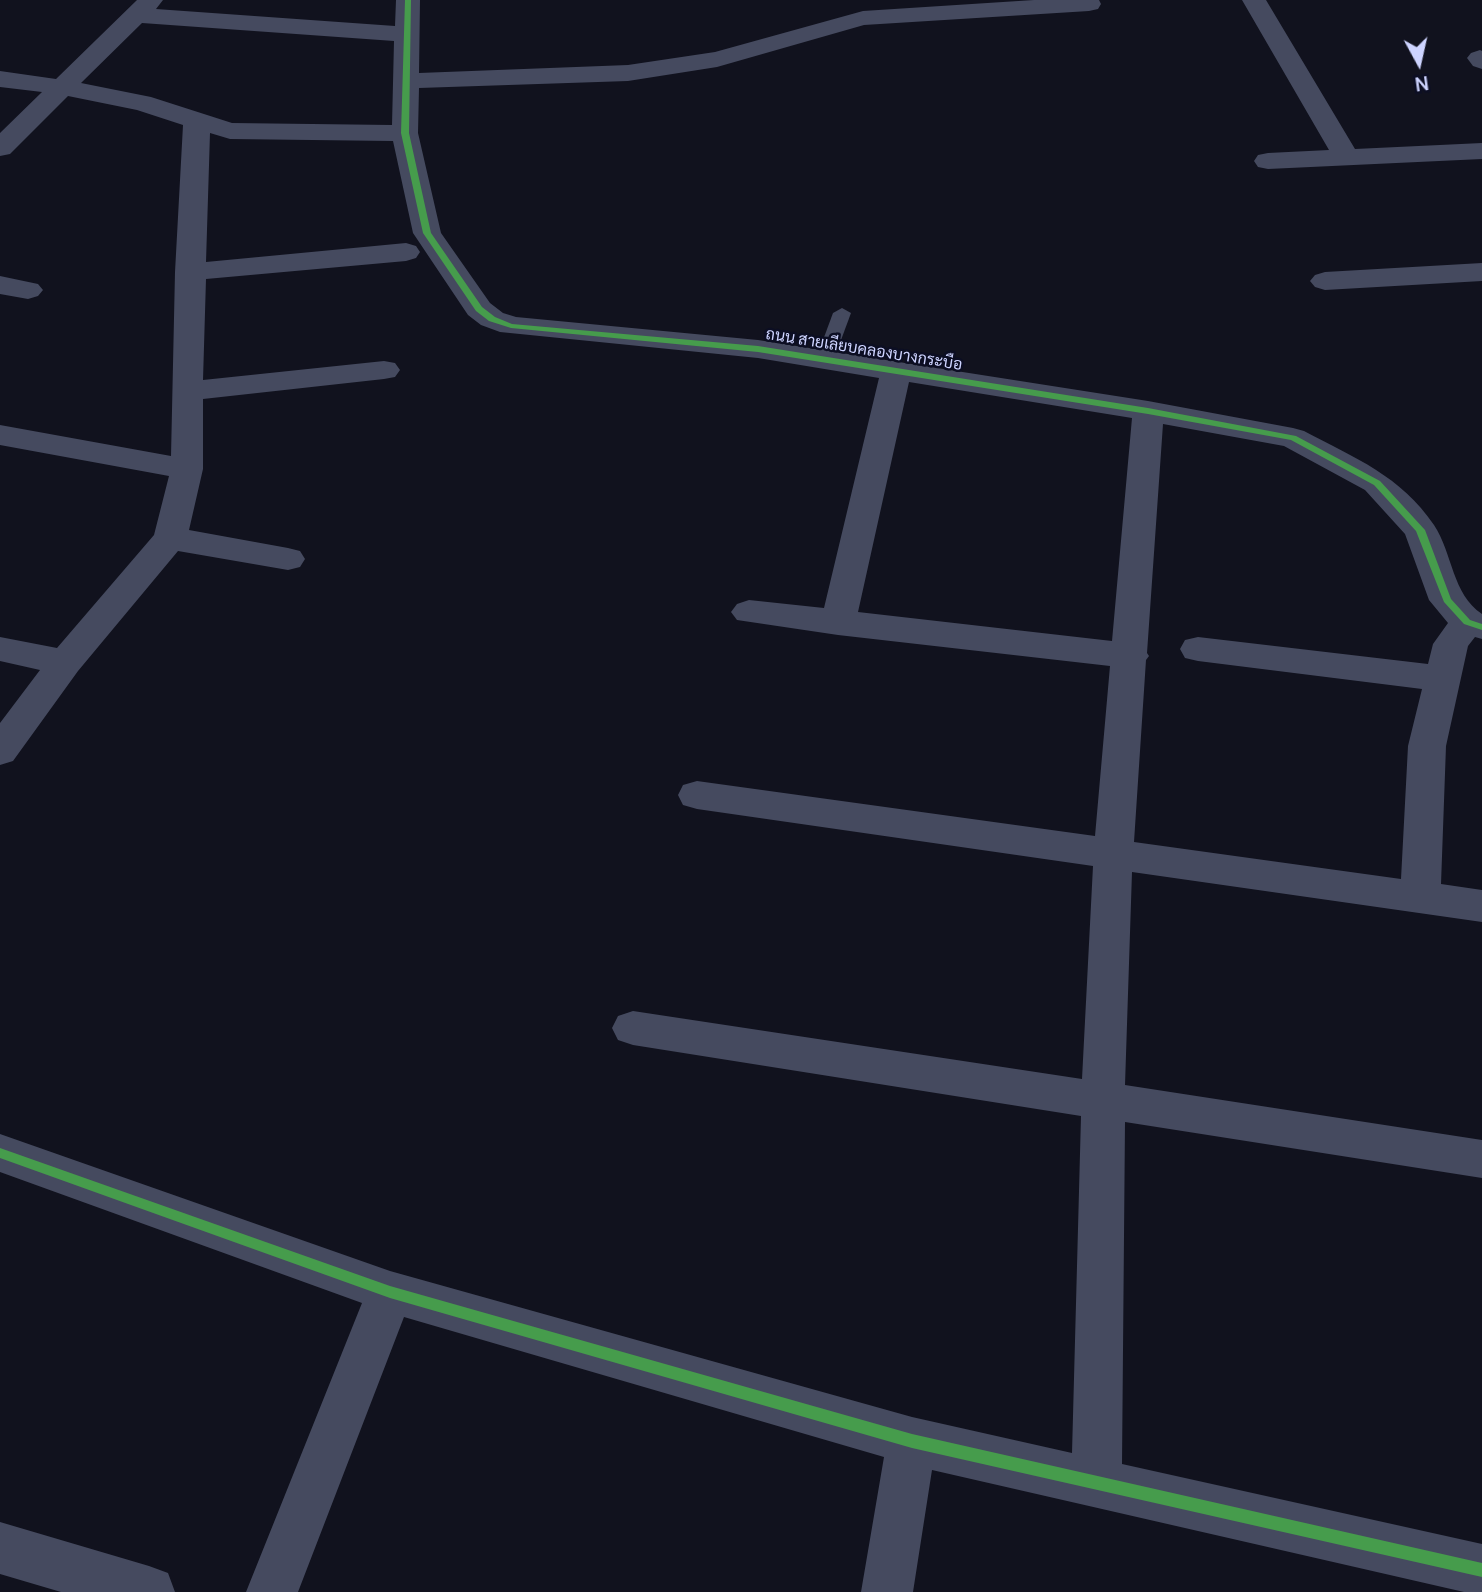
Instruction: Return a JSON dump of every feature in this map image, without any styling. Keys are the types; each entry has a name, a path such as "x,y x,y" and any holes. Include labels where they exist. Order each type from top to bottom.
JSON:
{"street":[{"name":"ถนน สายเลียบคลองบางกระบือ","path":"408,0 405,133 427,233 479,309 492,319 511,326 758,349 825,359 1148,411 1293,439 1377,483 1420,530 1447,600 1474,625"},
{"path":"1254,0 1346,158"},
{"path":"406,81 628,73 717,59 860,9 1088,4"},
{"path":"0,148 144,7 396,34"},
{"path":"0,79 60,87 142,103 229,131 405,133"},
{"path":"0,751 65,662 170,538 187,469 190,272 197,120"},
{"path":"1268,161 1482,151"},
{"path":"190,272 406,252"},
{"path":"1325,281 1482,272"},
{"path":"188,391 384,370"},
{"path":"838,622 896,370"},
{"path":"1097,1482 1103,1102 1114,856 1148,411"},
{"path":"0,435 187,469"},
{"path":"170,538 288,559"},
{"path":"749,612 1131,656"},
{"path":"1420,895 1427,746 1451,644 1474,625"},
{"path":"0,649 65,662"},
{"path":"1198,649 1443,679"},
{"path":"697,796 1114,856 1420,895 1482,906"},
{"path":"633,1028 1482,1159"},
{"path":"0,1153 390,1292 912,1441 1482,1570"},
{"path":"272,1592 390,1292"},
{"path":"887,1592 912,1441"},
{"path":"0,1548 149,1592"}],"lane":[{"path":"825,359 842,313"}],"cycle path":[{"path":"408,0 405,133 427,233 479,309 492,319 511,326 758,349 1148,411 1293,438 1377,483 1420,530 1447,600 1467,622 1482,627"},
{"path":"0,1153 390,1292 912,1441 1482,1570"}]}
